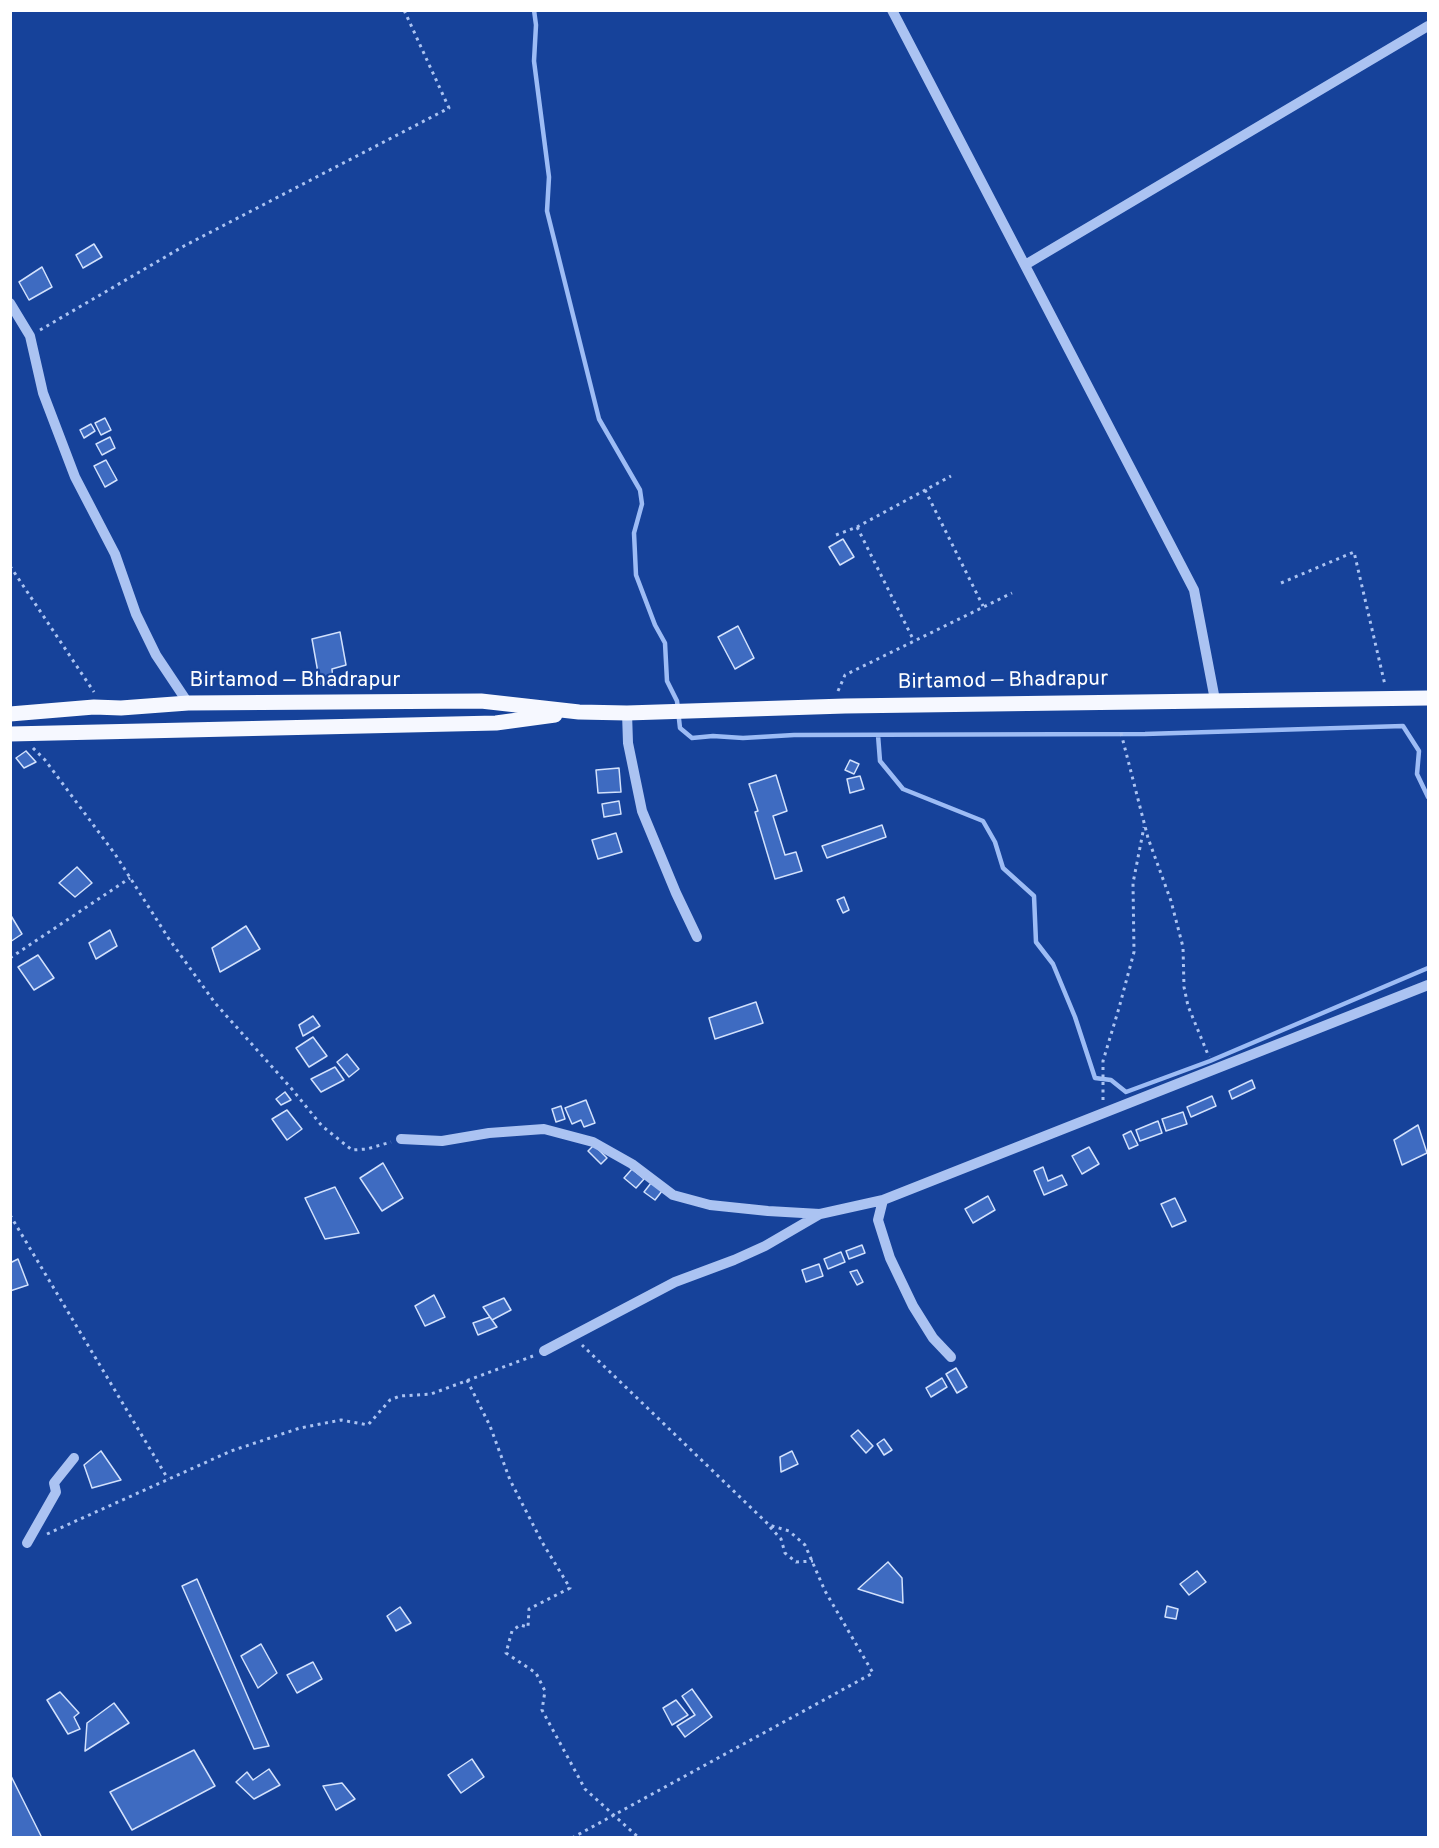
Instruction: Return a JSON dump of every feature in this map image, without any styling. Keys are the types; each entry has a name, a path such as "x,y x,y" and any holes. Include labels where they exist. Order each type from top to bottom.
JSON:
{"main road":[{"name":"Birtamod — Bhadrapur","path":"10,714 94,707 121,708 188,703 481,701 579,712 678,713 831,706 1428,698"},
{"name":"Birtamod — Bhadrapur","path":"12,734 496,723 579,712"}],"street":[{"path":"892,10 1194,590 1215,700"},
{"path":"1025,265 1428,26"},
{"path":"10,303 30,336 43,393 75,477 115,555 136,614 156,655 188,703"},
{"path":"627,713 628,743 642,811 697,937"},
{"path":"401,1139 442,1141 489,1133 544,1129 593,1142 632,1164 673,1195 710,1205 820,1214 883,1200 1428,985"},
{"path":"883,1200 878,1220 890,1258 913,1306 933,1338 951,1356"},
{"path":"544,1351 675,1282 765,1246 820,1214"},
{"path":"27,1543 56,1492 54,1483 74,1458"}],"path":[{"path":"30,336 184,246 449,108 404,10"},
{"path":"836,535 951,476"},
{"path":"925,490 984,607"},
{"path":"857,526 914,641"},
{"path":"1281,583 1354,552 1388,698"},
{"path":"10,566 96,695 94,707"},
{"path":"831,706 845,675 1012,593"},
{"path":"1121,733 1145,825 1171,901 1182,947 1184,987 1188,1006 1214,1070"},
{"path":"12,734 26,741 45,760 108,845 169,939 215,1003 322,1126 352,1150 367,1149 401,1139"},
{"path":"1104,1113 1103,1060 1134,952 1133,883 1145,825"},
{"path":"10,958 130,878"},
{"path":"10,1215 168,1479"},
{"path":"572,1336 769,1525 781,1539 785,1553 795,1562 813,1561"},
{"path":"27,1543 231,1452 300,1428 341,1420 368,1425 390,1400 400,1396 431,1394 544,1351"},
{"path":"467,1380 490,1426 510,1480 542,1542 570,1588 529,1610 528,1627 520,1625 512,1631 506,1653 536,1673 545,1692 542,1710 585,1789 639,1838"},
{"path":"572,1838 873,1673 825,1591 805,1545 789,1531 769,1525"}],"building":[{"path":"94,244 102,257 83,268 76,255"},
{"path":"42,267 52,287 29,300 19,282"},
{"path":"105,418 111,430 101,435 95,423"},
{"path":"91,424 95,431 84,438 80,430"},
{"path":"110,437 115,448 102,455 96,444"},
{"path":"106,460 117,480 105,487 94,466"},
{"path":"843,539 854,557 840,565 829,547"},
{"path":"738,626 754,658 735,669 718,637"},
{"path":"340,632 346,665 332,669 333,682 320,684 312,639"},
{"path":"26,751 36,762 24,768 16,758"},
{"path":"850,760 859,764 854,774 845,770"},
{"path":"619,768 621,792 598,793 596,770"},
{"path":"776,775 787,811 773,816 785,855 796,852 802,871 775,879 749,784"},
{"path":"860,776 864,789 850,793 847,779"},
{"path":"619,801 621,814 604,817 602,804"},
{"path":"882,825 886,837 827,858 822,846"},
{"path":"616,833 622,852 598,859 592,840"},
{"path":"77,867 92,883 75,897 59,883"},
{"path":"844,897 849,910 843,913 837,900"},
{"path":"10,914 22,934 10,942"},
{"path":"246,926 260,949 220,972 212,948"},
{"path":"110,930 117,946 96,959 89,943"},
{"path":"38,955 54,978 34,990 18,967"},
{"path":"756,1002 763,1023 715,1039 709,1018"},
{"path":"313,1016 320,1026 303,1036 299,1025"},
{"path":"313,1037 327,1056 309,1067 296,1048"},
{"path":"347,1054 359,1069 349,1077 337,1062"},
{"path":"335,1067 344,1080 321,1092 311,1079"},
{"path":"1252,1080 1255,1088 1232,1099 1229,1091"},
{"path":"285,1092 291,1100 281,1105 276,1099"},
{"path":"1212,1096 1216,1106 1191,1117 1187,1107"},
{"path":"586,1100 595,1123 584,1127 581,1120 572,1124 565,1108"},
{"path":"561,1106 565,1119 556,1122 552,1109"},
{"path":"287,1110 302,1129 287,1140 272,1119"},
{"path":"1183,1112 1187,1124 1166,1131 1162,1119"},
{"path":"1158,1121 1162,1133 1140,1141 1136,1130"},
{"path":"1418,1125 1427,1153 1402,1165 1394,1140"},
{"path":"1131,1131 1138,1145 1129,1149 1123,1135"},
{"path":"594,1145 607,1158 601,1164 588,1151"},
{"path":"1089,1147 1099,1164 1082,1174 1072,1156"},
{"path":"383,1163 403,1198 382,1211 360,1178"},
{"path":"1043,1167 1048,1181 1062,1175 1067,1185 1044,1195 1034,1171"},
{"path":"632,1169 644,1179 636,1188 624,1178"},
{"path":"651,1183 662,1191 655,1200 644,1192"},
{"path":"335,1187 359,1233 325,1239 305,1198"},
{"path":"988,1196 995,1210 973,1223 965,1209"},
{"path":"1175,1198 1186,1221 1172,1227 1161,1204"},
{"path":"862,1245 865,1253 849,1259 846,1251"},
{"path":"841,1252 845,1262 828,1269 824,1259"},
{"path":"18,1259 28,1285 10,1291 10,1263"},
{"path":"819,1264 823,1276 806,1282 802,1270"},
{"path":"857,1270 863,1282 857,1285 850,1272"},
{"path":"434,1295 445,1317 425,1326 415,1306"},
{"path":"504,1298 511,1310 492,1320 483,1307"},
{"path":"490,1317 497,1327 478,1335 473,1323"},
{"path":"956,1368 967,1387 957,1393 946,1374"},
{"path":"942,1378 947,1387 931,1397 926,1388"},
{"path":"858,1430 873,1446 866,1453 851,1436"},
{"path":"884,1439 892,1450 884,1455 877,1444"},
{"path":"101,1451 121,1480 92,1488 84,1465"},
{"path":"792,1451 798,1464 781,1472 780,1457"},
{"path":"888,1562 902,1578 903,1603 858,1589"},
{"path":"1197,1571 1206,1582 1189,1595 1180,1584"},
{"path":"197,1579 269,1746 254,1749 182,1586"},
{"path":"1167,1606 1178,1609 1176,1619 1165,1617"},
{"path":"400,1607 411,1623 396,1631 387,1616"},
{"path":"261,1644 277,1673 258,1688 241,1656"},
{"path":"313,1662 322,1679 297,1693 287,1675"},
{"path":"692,1689 712,1717 685,1737 677,1726 695,1715 682,1696"},
{"path":"60,1692 79,1713 74,1717 80,1729 68,1734 47,1700"},
{"path":"676,1700 688,1715 672,1725 663,1708"},
{"path":"114,1703 129,1723 85,1751 87,1723"},
{"path":"194,1750 215,1786 132,1830 110,1792"},
{"path":"472,1759 484,1777 461,1793 448,1775"},
{"path":"269,1769 280,1785 254,1799 236,1782 247,1772 253,1780"},
{"path":"10,1774 42,1838 10,1838"},
{"path":"342,1783 355,1799 336,1810 323,1786"}],"waterway":[{"path":"534,10 536,25 534,61 549,177 547,211 599,419 640,490 642,504 634,533 636,575 655,625 665,643 667,681 677,701 680,728 692,738 713,736 743,738 794,735 1145,734 1403,726 1419,751 1417,774 1428,797"},
{"path":"878,735 880,761 903,789 983,821 995,842 1003,868 1034,896 1036,942 1053,964 1075,1017 1095,1078 1111,1080 1126,1092 1210,1061 1428,968"}]}
